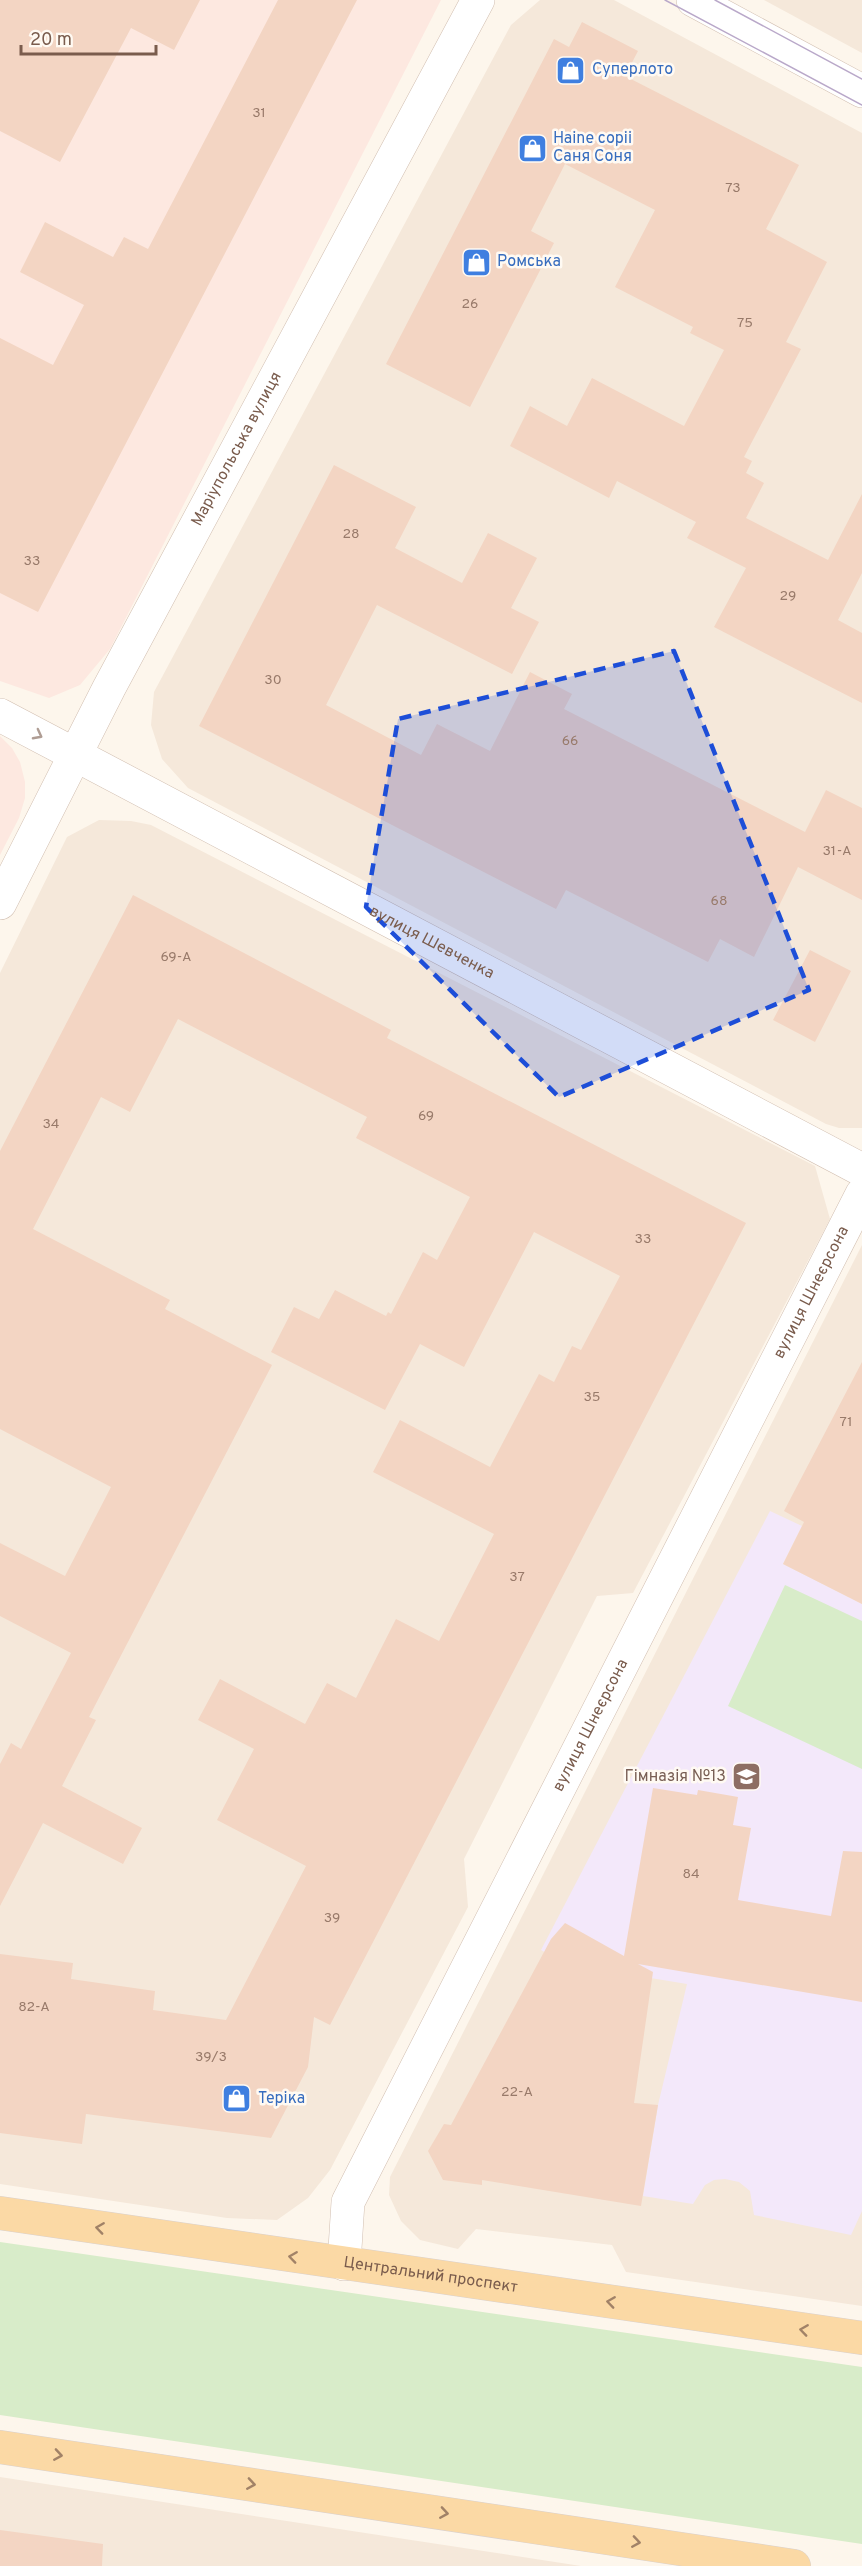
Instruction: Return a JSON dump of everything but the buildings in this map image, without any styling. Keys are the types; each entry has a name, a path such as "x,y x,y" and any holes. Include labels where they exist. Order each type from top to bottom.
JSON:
{"main road":[{"name":"Центральний проспект","path":"0,2213 862,2338"},
{"path":"0,2446 794,2566"}],"street":[{"name":"Маріупольська вулиця","path":"0,903 76,755 478,0"},
{"path":"693,0 862,91"},
{"name":"вулиця Шевченка","path":"0,715 862,1170"},
{"name":"вулиця Шнеєрсона","path":"344,2264 348,2202 862,1194"}],"highlighted area":[{"path":"674,651 809,990 559,1097 366,907 398,719"}],"shaded area":[{"path":"0,0 441,0 110,649 80,685 49,698 0,681"},
{"path":"540,0 614,0 862,133 862,1128 839,1128 826,1124 188,788 162,759 151,725 154,692 511,25"},
{"path":"764,0 862,0 862,53"},
{"path":"0,736 12,748 20,762 25,782 25,798 19,818 0,855"},
{"path":"99,820 131,821 151,825 815,1166 830,1219 633,1593 597,1596 464,1859 468,1907 330,2170 308,2198 277,2220 227,2218 0,2184 0,973 67,837"},
{"path":"862,1245 862,2306 626,2272 612,2245 476,2229 458,2249 420,2240 401,2221 389,2195 390,2177"},
{"name":"Гімназія №13","path":"770,1511 802,1526 783,1564 862,1604 862,2211 851,2235 754,2215 750,2191 739,2182 725,2179 714,2180 705,2185 693,2204 643,2196 658,2105 687,1984 566,1964 541,1950"},
{"path":"0,2477 581,2566 0,2566"}],"green space":[{"path":"785,1585 862,1621 862,1769 728,1706"},
{"path":"0,2242 862,2367 862,2544 0,2415"}],"tram line":[{"path":"665,0 862,105"},
{"path":"715,0 862,79"}],"place":[{"name":"Суперлото","path":"571,70"},
{"name":"Haine copii Саня Соня","path":"532,148"},
{"name":"Ромська","path":"476,262"},
{"name":"Гімназія №13","path":"747,1777"},
{"name":"Теріка","path":"237,2099"}]}
